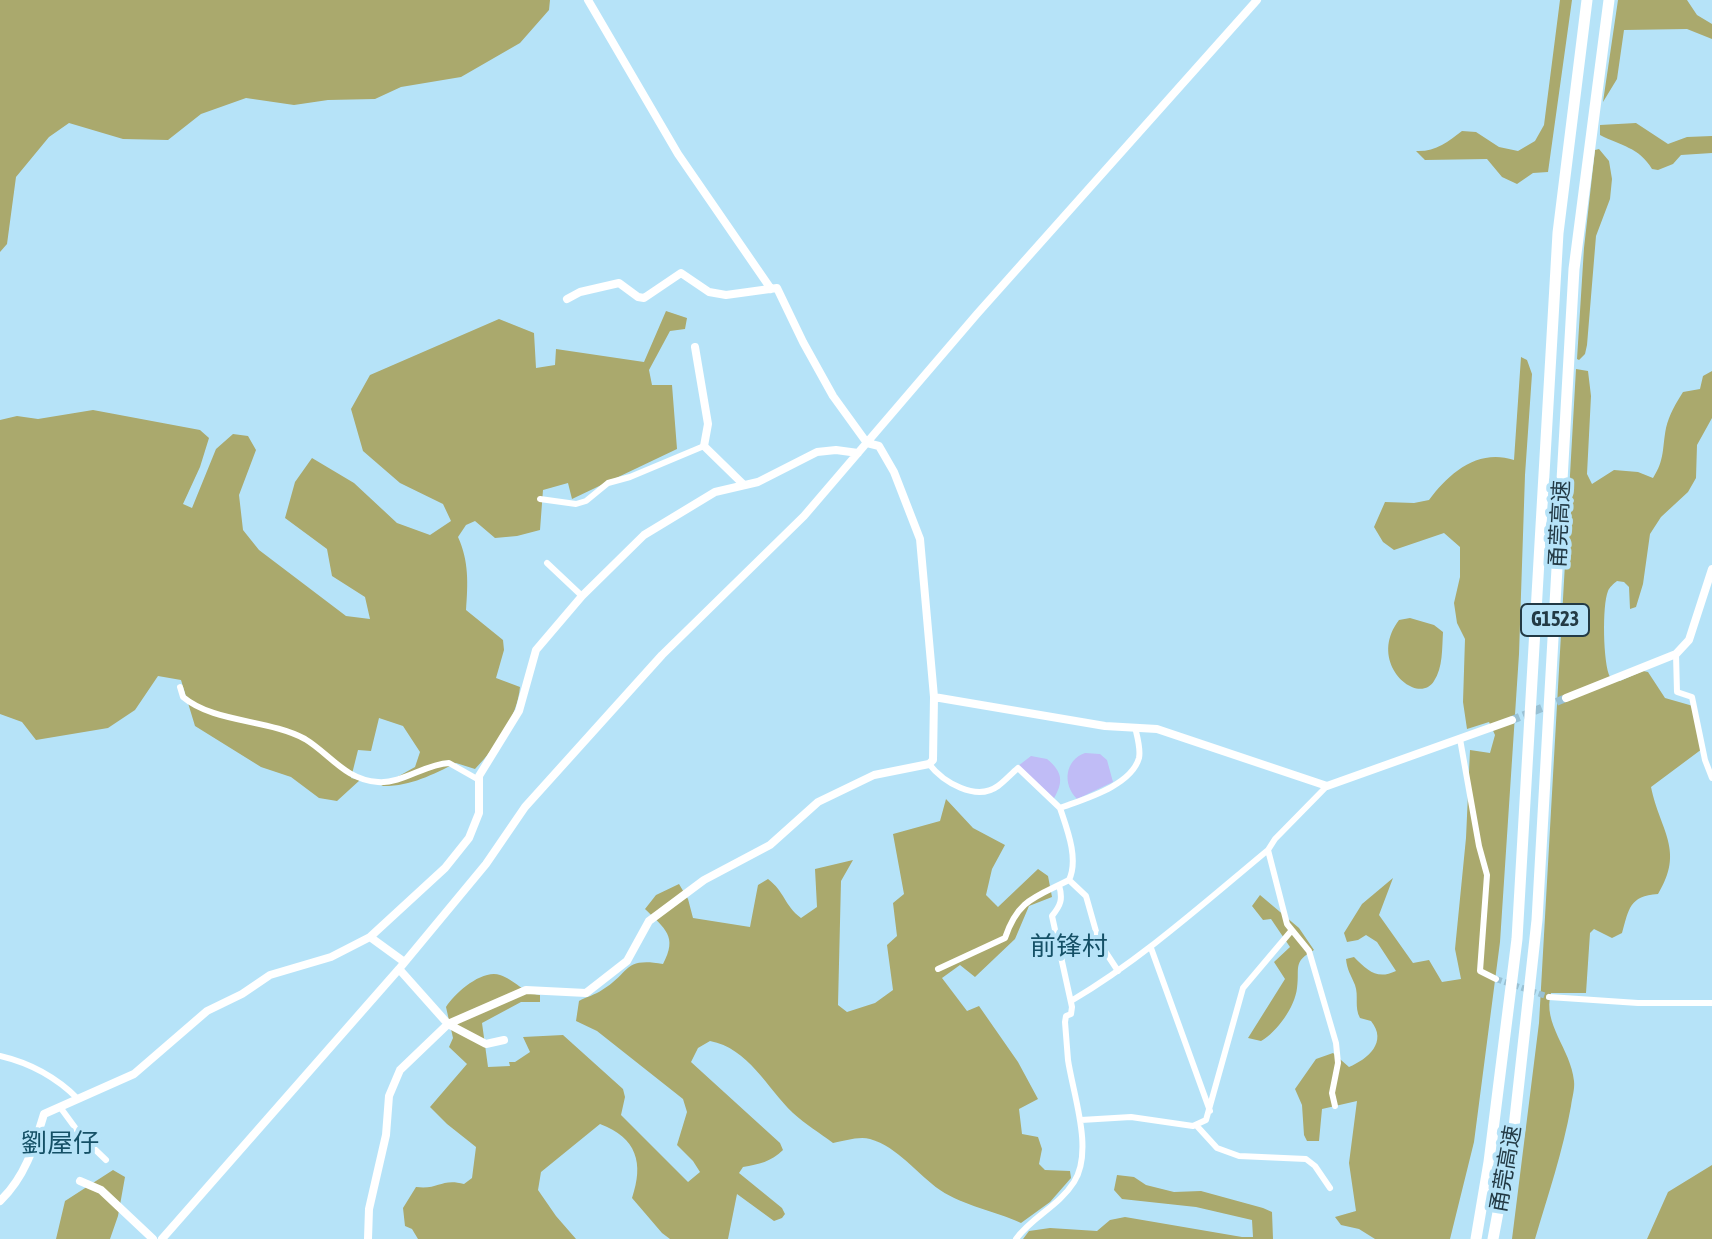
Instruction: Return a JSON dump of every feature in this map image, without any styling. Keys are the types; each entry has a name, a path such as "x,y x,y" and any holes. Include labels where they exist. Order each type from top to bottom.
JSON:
{"highway":[{"name":"甬莞高速","path":"1476,1239 1489,1162 1517,939 1544,431 1558,233 1587,0"},
{"name":"甬莞高速","path":"1493,1239 1514,1127 1537,920 1574,269 1609,0"}],"street":[{"path":"588,0 678,154 771,289"},
{"path":"162,1239 486,864 525,807 662,655 804,516 1130,140 1257,0"},
{"path":"368,1239 369,1209 386,1135 389,1096 400,1070 448,1024 526,990 586,993 627,961 649,921 704,880 770,845 818,802 874,775 929,764 933,760 934,697 920,539 894,472 879,446 867,443 833,396 777,288 726,295 709,292 681,273 644,298 619,283 580,292 567,299"},
{"path":"695,347 708,424 704,446"},
{"path":"704,446 744,485"},
{"path":"540,499 576,504 586,501 608,483 704,446"},
{"path":"0,1201 12,1189 29,1162 44,1114 134,1074 207,1011 242,994 270,975 331,957 370,937 445,868 469,838 479,813 479,776 519,711 536,650 582,596 644,535 715,492 758,482 817,452 836,450 858,453"},
{"path":"547,563 582,596"},
{"path":"1566,698 1676,654 1689,640 1712,569"},
{"path":"1676,654 1677,692 1692,697 1705,760 1712,778"},
{"path":"180,687 183,697 198,707 277,728 306,740 350,775 379,783 449,763 479,780"},
{"path":"934,697 1105,726 1157,729 1327,786"},
{"path":"1071,1001 1151,948 1268,850 1327,786 1512,720"},
{"path":"1060,808 1104,791 1132,770 1140,754 1135,727"},
{"path":"1460,739 1487,875 1480,971 1496,979"},
{"path":"929,764 939,777 964,789 981,792 998,787 1018,768 1060,808 1069,833 1073,871 1069,880 1027,900 1009,924 1005,938 938,969"},
{"path":"1268,850 1287,924 1309,951 1336,1043 1338,1063 1332,1093 1335,1106"},
{"path":"1069,880 1086,896 1099,942 1118,971"},
{"path":"1016,1239 1064,1195 1079,1171 1081,1120 1067,1048 1066,1016 1071,1014 1071,1001 1052,916 1061,905 1059,885"},
{"path":"1081,1120 1131,1117 1196,1125 1206,1120 1243,988 1292,930"},
{"path":"370,937 401,965 448,1024 486,1044 504,1040"},
{"path":"1151,948 1210,1111"},
{"path":"1549,997 1638,1003 1712,1003"},
{"path":"0,1056 19,1061 53,1078 78,1099"},
{"path":"60,1107 82,1137 106,1160"},
{"path":"1196,1125 1217,1148 1239,1156 1306,1159 1315,1166 1330,1188"},
{"path":"80,1181 101,1190 153,1239"}],"shaded area":[{"path":"0,0 550,0 549,10 520,43 461,77 401,87 375,99 328,100 294,105 246,98 201,114 168,140 123,139 69,123 49,137 16,177 7,244 0,252"},
{"path":"1560,0 1572,0 1548,172 1533,173 1517,184 1502,177 1487,159 1425,160 1416,151 1435,148 1462,131 1476,132 1499,147 1518,151 1535,141 1544,125"},
{"path":"1618,0 1687,0 1697,15 1712,24 1712,39 1687,29 1624,30 1617,79 1603,102"},
{"path":"1636,123 1668,144 1687,137 1712,136 1712,153 1681,155 1673,164 1658,170 1652,169 1635,151 1600,135 1600,125"},
{"path":"1599,149 1609,161 1612,179 1610,199 1596,236 1587,345 1585,354 1579,360 1584,248 1595,150"},
{"path":"666,311 687,318 685,329 670,331 649,370 652,385 672,385 677,449 572,499 568,483 543,490 540,530 495,538 475,521 466,525 458,537 467,573 466,610 503,640 504,650 496,678 520,687 515,710 504,731 475,769 456,763 411,782 381,786 415,767 420,752 403,726 379,718 371,751 358,750 351,778 360,780 337,801 319,798 291,777 261,767 195,726 181,680 158,676 135,710 108,728 36,740 22,722 0,714 0,420 17,416 38,419 93,410 200,430 209,438 183,504 192,508 216,449 233,434 248,436 256,450 239,495 243,530 259,550 346,616 370,619 365,597 332,576 327,549 285,518 295,482 312,458 354,483 397,523 430,535 451,521 443,504 400,483 363,451 351,409 370,375 499,319 534,333 536,368 555,365 556,349 644,362"},
{"path":"1521,357 1527,360 1532,374 1519,654 1500,942 1474,1142 1450,1239 1375,1239 1359,1229 1341,1225 1335,1217 1356,1211 1349,1163 1357,1101 1322,1109 1319,1141 1307,1141 1302,1105 1295,1089 1316,1059 1333,1053 1349,1067 1369,1054 1377,1043 1376,1029 1371,1021 1360,1018 1358,1014 1356,989 1346,959 1354,957 1368,970 1378,974 1396,971 1377,942 1366,935 1347,942 1344,933 1362,904 1393,878 1379,915 1413,963 1429,960 1442,982 1461,979 1455,949 1466,838 1470,750 1490,753 1495,735 1489,722 1467,729 1463,702 1465,639 1457,623 1454,603 1460,577 1460,547 1444,533 1394,550 1383,542 1374,527 1385,502 1429,500 1455,472 1466,465 1488,457 1514,460"},
{"path":"1576,369 1588,371 1591,396 1587,474 1592,484 1614,470 1638,472 1653,478 1675,405 1683,392 1700,389 1703,376 1712,371 1712,418 1697,445 1696,478 1688,492 1661,517 1650,534 1643,584 1636,607 1630,609 1629,587 1617,581 1608,591 1604,621 1610,677 1620,681 1643,671 1648,672 1665,698 1693,706 1702,749 1651,787 1670,852 1666,879 1658,894 1648,895 1632,905 1622,933 1612,938 1594,929 1590,933 1586,993 1551,993 1550,1015 1572,1069 1573,1094 1560,1156 1535,1239 1512,1239 1539,1023"},
{"path":"1410,618 1434,625 1443,632 1439,670 1427,688 1407,684 1391,665 1388,651 1390,636 1399,620"},
{"path":"1085,753 1100,754 1107,760 1113,782 1077,799 1069,786 1068,773 1073,761"},
{"path":"1031,756 1047,759 1057,769 1060,783 1053,800 1018,766"},
{"path":"946,799 973,828 1005,845 992,869 986,895 998,907 1038,869 1048,876 1052,897 1029,906 1015,939 975,977 960,965 942,978 967,1011 979,1006 1018,1062 1038,1099 1019,1109 1022,1134 1038,1137 1042,1149 1039,1164 1045,1170 1070,1171 1071,1178 1050,1202 1021,1223 949,1196 880,1143 861,1138 833,1143 793,1113 746,1060 723,1045 710,1041 698,1048 691,1062 780,1143 783,1150 769,1160 743,1167 739,1173 782,1208 785,1214 782,1218 774,1221 737,1194 728,1239 670,1239 632,1198 637,1163 630,1144 600,1124 541,1172 538,1190 576,1239 418,1239 412,1229 405,1226 403,1208 416,1187 450,1182 464,1184 472,1178 476,1147 430,1107 467,1064 449,1047 453,1038 446,1007 462,989 477,979 493,974 540,995 540,1002 521,1002 482,1023 488,1067 510,1066 509,1062 515,1062 530,1052 523,1037 563,1035 623,1089 625,1097 621,1115 688,1182 700,1172 677,1145 687,1112 683,1099 597,1031 576,1021 579,1001 611,984 633,965 650,962 663,964 669,940 663,928 645,909 656,895 679,884 688,899 693,918 750,927 758,885 768,879 801,918 817,907 815,869 853,860 841,881 838,1005 847,1012 875,1003 893,990 887,945 897,936 893,903 904,894 893,834 940,821"},
{"path":"1260,895 1299,928 1314,950 1302,958 1298,966 1296,995 1289,1011 1273,1032 1261,1041 1248,1038 1285,979 1274,962 1290,947 1271,919 1263,920 1252,906"},
{"path":"1712,1165 1712,1239 1647,1239 1668,1192"},
{"path":"113,1170 125,1177 110,1239 56,1239 65,1201"},
{"path":"1117,1175 1134,1177 1146,1185 1174,1192 1201,1191 1263,1208 1272,1212 1273,1239 1023,1239 1029,1231 1050,1228 1097,1231 1110,1220 1125,1217 1253,1237 1252,1220 1196,1207 1122,1199 1114,1190"}],"tunnel":[{"path":"1512,720 1566,698"},
{"path":"1496,979 1549,997"}],"district":[{"name":"前锋村","path":"1069,947"},
{"name":"劉屋仔","path":"60,1144"}]}
